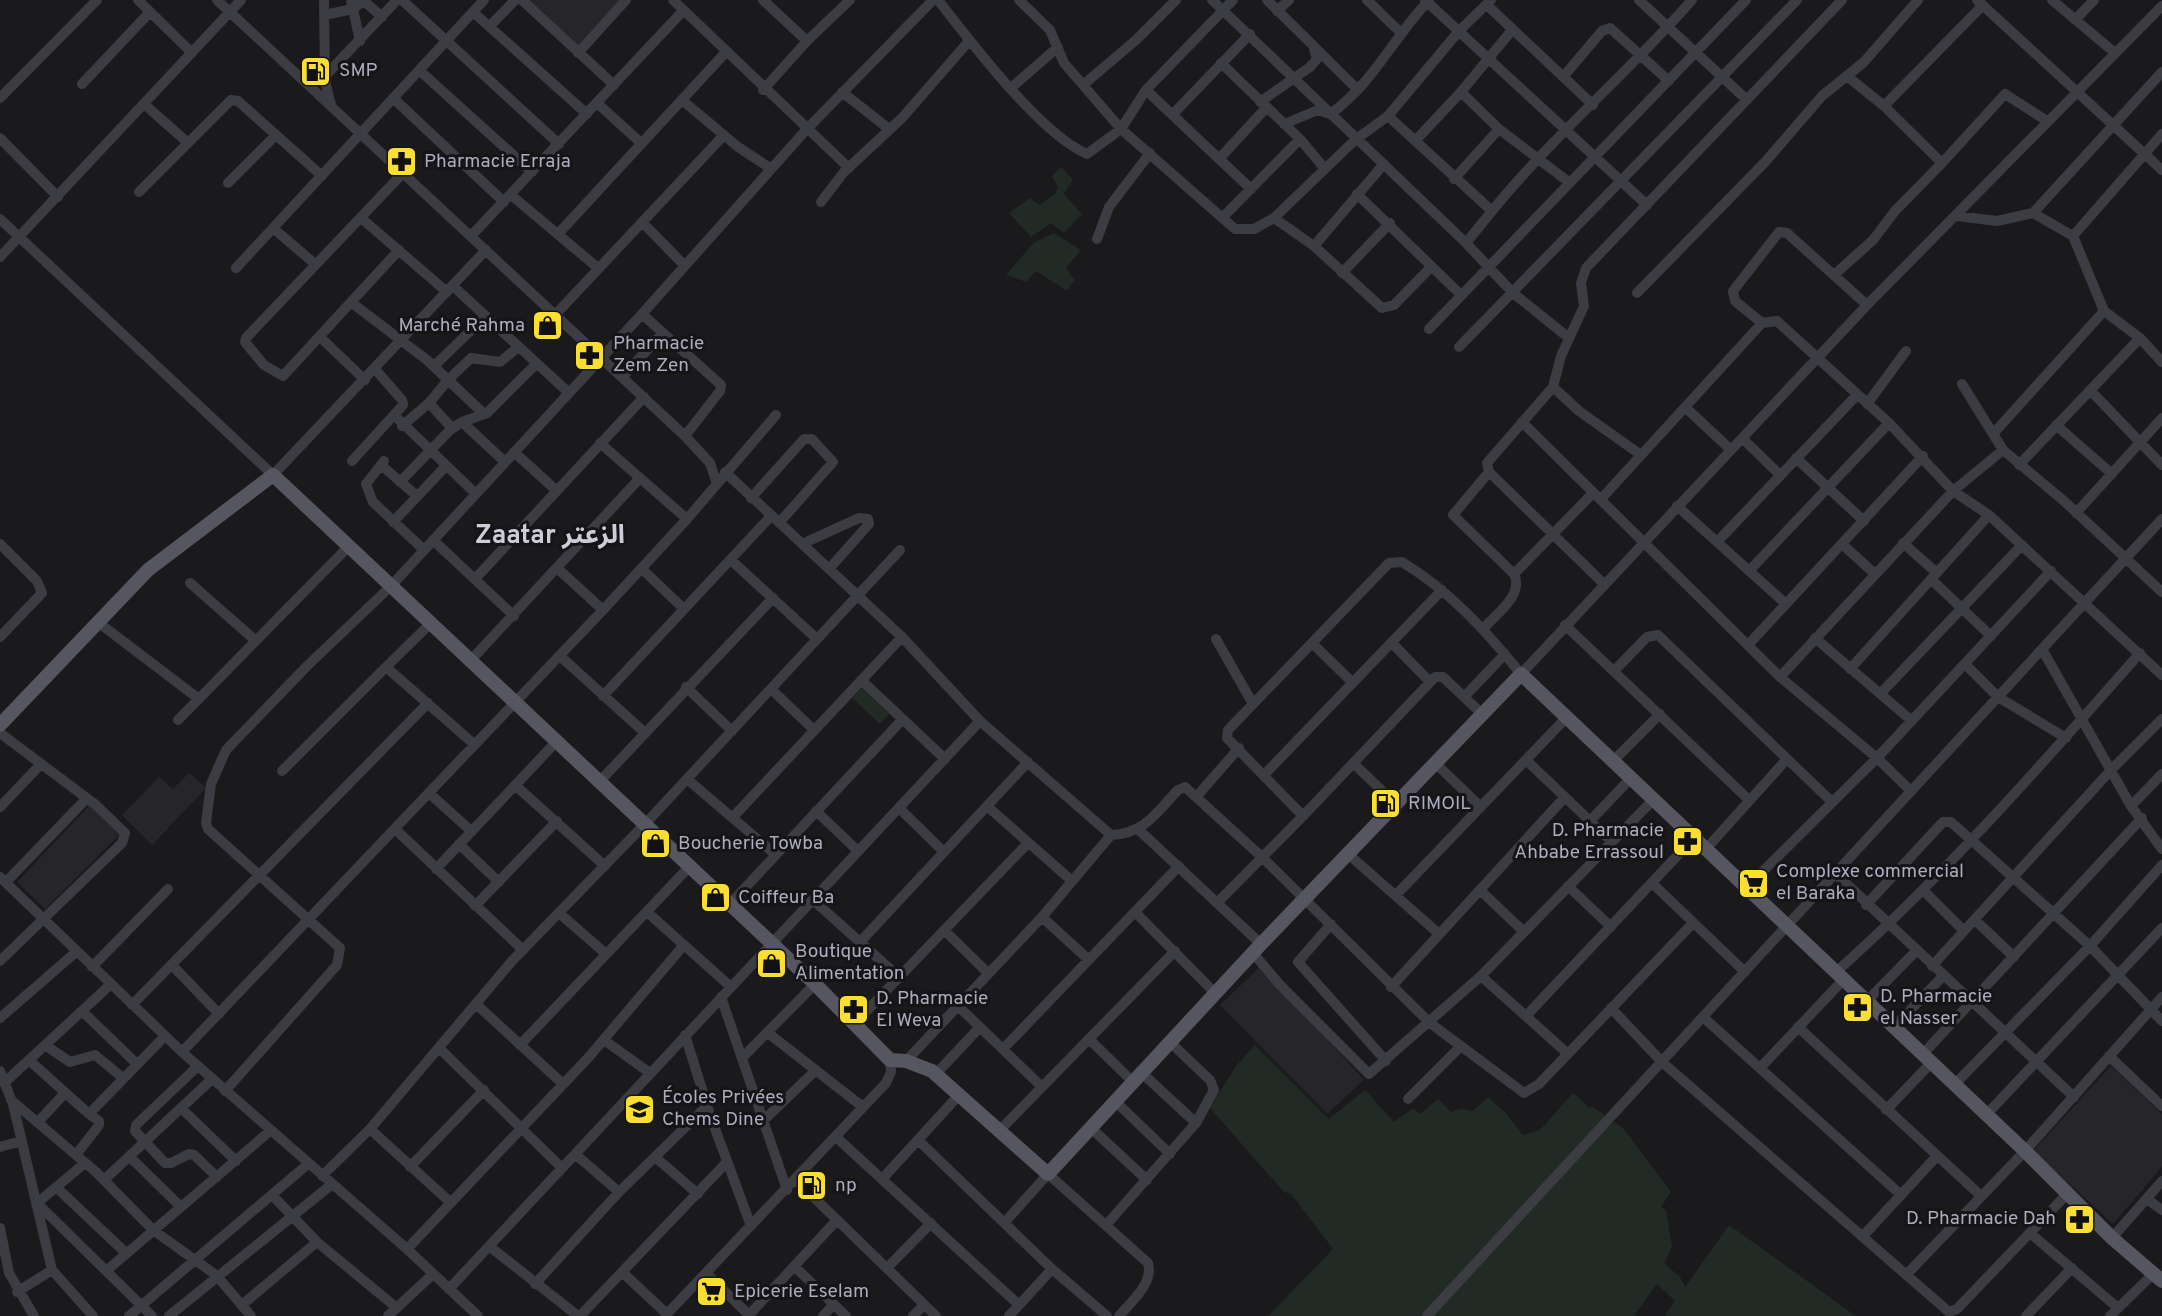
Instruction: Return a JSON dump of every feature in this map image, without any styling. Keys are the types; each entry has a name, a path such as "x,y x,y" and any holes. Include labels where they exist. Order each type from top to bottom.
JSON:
{"main road":[{"path":"1,724 148,570 273,475 815,984 891,1060 928,1069 1048,1174 1257,948 1521,674 2157,1278"}],"street":[{"path":"0,98 97,0"},
{"path":"138,0 192,53"},
{"path":"217,0 644,397 710,463 716,481"},
{"path":"0,257 241,0"},
{"path":"324,0 326,91 332,108"},
{"path":"325,15 364,0 382,17"},
{"path":"326,75 398,0 559,144"},
{"path":"236,268 484,0"},
{"path":"490,26 515,0"},
{"path":"522,0 614,85"},
{"path":"578,53 626,0"},
{"path":"673,0 763,89 849,168"},
{"path":"763,0 807,41"},
{"path":"225,1091 337,965 341,956 340,948 259,878 206,823 211,784 219,760 307,666 391,586 642,314 770,168 935,0 1011,88 1059,135 1087,154 1121,129 1146,90 1233,0"},
{"path":"1018,0 1050,30 1064,63 1121,129 1235,229 1243,231 1274,218 1354,139 1388,116 1459,31 1489,3 1512,30 1593,106"},
{"path":"1083,85 1136,40 1176,0"},
{"path":"1212,0 1250,34 1354,139 1466,243 1513,293 1569,338"},
{"path":"1267,0 1357,89"},
{"path":"1276,11 1289,0"},
{"path":"1367,0 1401,33"},
{"path":"1639,0 1747,100"},
{"path":"1466,243 1536,159 1593,106 1692,0"},
{"path":"1429,329 1745,0"},
{"path":"1459,346 1797,0"},
{"path":"1604,584 1489,472 1487,467 1490,457 1553,387 1569,338 1584,306 1581,283 1586,268 1842,0"},
{"path":"1637,293 1766,161 1816,102 1864,62 1918,0"},
{"path":"2052,0 2115,53"},
{"path":"2075,20 2094,0"},
{"path":"763,89 847,1"},
{"path":"1330,114 1378,68 1427,1 1647,205"},
{"path":"1884,106 1980,3 2162,170"},
{"path":"351,5 360,41"},
{"path":"471,236 684,11"},
{"path":"82,84 150,12"},
{"path":"473,12 587,114"},
{"path":"1303,816 1226,734 1394,561 1402,562 1442,590 1484,628 1521,674 1867,305 2115,53 2159,14"},
{"path":"1563,77 1607,28 1669,81"},
{"path":"1415,141 1461,92 1487,57 1512,30"},
{"path":"1174,113 1250,34"},
{"path":"821,202 849,168 890,129 970,40"},
{"path":"1220,158 1263,105 1318,59 1313,46"},
{"path":"1011,88 1058,47"},
{"path":"558,234 726,52"},
{"path":"1222,63 1300,139 1325,169"},
{"path":"419,70 532,172"},
{"path":"1956,216 1997,221 2033,213 2162,72"},
{"path":"1847,76 1884,106 1942,163"},
{"path":"1146,90 1174,113 1251,189"},
{"path":"1461,92 1536,159 1570,183"},
{"path":"842,93 890,129"},
{"path":"1834,275 1873,240 1895,211 2005,94 2047,121"},
{"path":"393,98 508,198 558,234 598,268"},
{"path":"139,192 231,100 238,101 321,176"},
{"path":"682,100 770,168"},
{"path":"597,103 641,143"},
{"path":"144,104 187,142"},
{"path":"1284,124 1318,110 1330,114"},
{"path":"1388,116 1492,211"},
{"path":"1454,179 1499,128"},
{"path":"2073,236 2162,134"},
{"path":"555,315 724,135"},
{"path":"229,183 275,136"},
{"path":"0,138 58,197"},
{"path":"1222,218 1300,139"},
{"path":"1097,239 1109,207 1150,153"},
{"path":"1314,246 1383,165"},
{"path":"399,250 321,338 280,377 264,365 245,342 315,264 403,173"},
{"path":"1357,194 1390,223 1460,294"},
{"path":"2033,213 2073,236 2104,311 2140,338 2162,362"},
{"path":"361,218 486,316 517,348 569,393"},
{"path":"1274,218 1314,246 1386,309 1394,305 1431,267"},
{"path":"0,219 273,475 486,250"},
{"path":"642,222 684,265"},
{"path":"1342,273 1390,223"},
{"path":"273,228 315,264"},
{"path":"1762,323 1735,301 1733,291 1779,232 1787,233 1867,305"},
{"path":"352,303 434,366 484,414"},
{"path":"1993,434 2104,311"},
{"path":"642,314 721,385 720,391 684,436"},
{"path":"434,366 486,316"},
{"path":"1514,575 1641,455 1762,323 1777,321 1889,423 1923,456 1953,491 1989,515 2160,669"},
{"path":"622,377 663,333"},
{"path":"321,338 365,380"},
{"path":"2019,465 2140,338"},
{"path":"402,426 429,403 471,358 500,362 517,348"},
{"path":"1867,404 1906,351"},
{"path":"400,482 457,425 484,414 536,364"},
{"path":"352,461 395,416 404,402 375,369"},
{"path":"1962,384 2003,450 2077,513 2162,592"},
{"path":"1553,387 1579,411 1641,455"},
{"path":"2090,390 2162,465"},
{"path":"1717,542 1857,395"},
{"path":"475,579 644,397"},
{"path":"429,403 505,462"},
{"path":"1685,407 1731,450"},
{"path":"182,1052 642,569 776,415"},
{"path":"395,416 402,426 476,494"},
{"path":"2077,513 2162,418"},
{"path":"1522,422 1780,677 1877,758 1910,790"},
{"path":"1749,571 1889,423"},
{"path":"2056,425 2112,474"},
{"path":"1742,438 1780,475"},
{"path":"603,696 684,608 833,462 831,457 812,439 804,439 751,498"},
{"path":"600,443 687,519"},
{"path":"1780,677 1953,491 2003,450"},
{"path":"514,452 557,491"},
{"path":"1748,645 1923,456"},
{"path":"1796,458 1864,521"},
{"path":"417,496 382,463 366,484 373,502 424,550"},
{"path":"393,522 446,466"},
{"path":"725,472 902,637 980,721 1111,835 1131,834 1139,830 1178,790 1185,787 1263,858 1430,1023 1524,1093 1534,1088 1693,923"},
{"path":"1484,628 1516,592 1514,575 1453,515 1489,472"},
{"path":"471,660 640,478"},
{"path":"1677,506 1786,604"},
{"path":"1850,668 1989,515"},
{"path":"802,544 859,518 867,519 869,524 829,569"},
{"path":"1427,1316 2161,521"},
{"path":"433,540 513,616"},
{"path":"1903,543 1991,636"},
{"path":"0,544 37,581 43,593 0,637"},
{"path":"1842,544 1875,574"},
{"path":"1882,692 2022,545"},
{"path":"178,720 349,546"},
{"path":"321,1176 370,1129 523,950 645,824 900,551"},
{"path":"732,561 817,639"},
{"path":"557,568 603,610"},
{"path":"642,569 684,608"},
{"path":"1746,888 1877,758 2051,572"},
{"path":"190,583 256,641"},
{"path":"1264,775 1442,590"},
{"path":"600,781 773,597"},
{"path":"99,623 199,699"},
{"path":"282,771 431,623"},
{"path":"1565,625 1748,799"},
{"path":"1614,671 1647,637 1658,635 1831,801"},
{"path":"733,817 902,637"},
{"path":"1815,638 1882,692 1912,721"},
{"path":"1216,639 1254,704"},
{"path":"1392,643 1430,682"},
{"path":"1313,644 1353,683"},
{"path":"2042,649 2131,806 2160,841"},
{"path":"1760,1068 1840,976 1972,840 2140,653"},
{"path":"1464,697 1505,654"},
{"path":"560,656 644,732"},
{"path":"1965,664 1998,697 2066,738"},
{"path":"386,667 475,745"},
{"path":"1218,902 1439,675 1482,715"},
{"path":"861,680 901,721 945,759"},
{"path":"686,687 732,730"},
{"path":"771,689 814,730"},
{"path":"132,1005 428,703"},
{"path":"1613,761 1660,714"},
{"path":"1396,895 1567,717"},
{"path":"730,904 901,721"},
{"path":"449,1289 980,721"},
{"path":"0,961 124,840 125,833 86,799 40,765 1,724"},
{"path":"1932,966 2111,769 2160,724"},
{"path":"436,869 557,741"},
{"path":"1197,796 1239,748"},
{"path":"1706,849 1748,799 1786,760"},
{"path":"1526,761 1611,841"},
{"path":"860,942 1028,762"},
{"path":"1353,763 1396,804"},
{"path":"1435,763 1481,807"},
{"path":"0,807 40,765"},
{"path":"2131,806 2162,774"},
{"path":"1590,821 1631,778"},
{"path":"687,779 776,855"},
{"path":"515,785 605,866"},
{"path":"429,793 471,831"},
{"path":"1391,987 1565,797"},
{"path":"86,799 3,879 182,1052 407,1249 478,1316"},
{"path":"1139,830 1218,902 1366,1073 1373,1073 1481,976 1653,800"},
{"path":"987,806 1072,881"},
{"path":"899,808 944,852"},
{"path":"816,811 858,851"},
{"path":"1885,1110 1972,1003 2142,818"},
{"path":"475,906 557,821"},
{"path":"1866,905 1943,822 1953,824 2090,946 2162,1021"},
{"path":"395,829 523,950"},
{"path":"906,1062 1042,917 1111,835"},
{"path":"1526,1016 1694,838"},
{"path":"855,1023 1028,843"},
{"path":"459,844 499,882"},
{"path":"1348,853 1438,933"},
{"path":"1954,1084 2090,946 2162,865"},
{"path":"520,1045 690,866"},
{"path":"1003,1049 1179,866"},
{"path":"1836,874 1866,905 2074,1097"},
{"path":"1652,883 1745,972"},
{"path":"1568,886 1611,927"},
{"path":"92,967 168,889"},
{"path":"1480,890 1524,932"},
{"path":"1923,890 1964,931"},
{"path":"812,899 900,978"},
{"path":"647,912 731,987"},
{"path":"1135,912 1215,993"},
{"path":"559,913 606,953"},
{"path":"1042,917 1089,960"},
{"path":"1975,920 2014,957"},
{"path":"1331,924 1298,961 1350,1024 1386,1061"},
{"path":"1986,1115 2162,928"},
{"path":"945,931 988,973"},
{"path":"407,1249 523,1129 604,1040 683,946"},
{"path":"999,1131 1175,951"},
{"path":"1866,1002 1916,951"},
{"path":"0,1018 76,952"},
{"path":"172,965 219,1014"},
{"path":"1481,976 1567,1053"},
{"path":"1893,1028 1943,976"},
{"path":"742,1058 815,984"},
{"path":"5,1083 110,985"},
{"path":"721,997 788,1190"},
{"path":"1908,1273 2025,1151 2162,997"},
{"path":"477,1005 563,1084"},
{"path":"957,1005 1042,1087"},
{"path":"1611,1008 1662,1062 1908,1273 1944,1308 1953,1311 2067,1194"},
{"path":"82,1011 137,1064"},
{"path":"1703,1017 1900,1194"},
{"path":"935,1075 980,1027"},
{"path":"1798,1027 1980,1195"},
{"path":"768,1033 863,1107"},
{"path":"685,1035 726,1163 751,1226"},
{"path":"89,1114 165,1036"},
{"path":"1089,1039 1196,1123"},
{"path":"604,1040 650,1073"},
{"path":"1107,1224 1196,1123 1214,1086 1170,1042"},
{"path":"45,1045 70,1062 95,1055 123,1078"},
{"path":"1408,1099 1461,1046"},
{"path":"439,1048 562,1168"},
{"path":"2109,1056 2162,1106"},
{"path":"29,1060 99,1121 99,1125 76,1154"},
{"path":"622,1272 666,1315 797,1181 886,1083 891,1072 891,1060"},
{"path":"198,1066 136,1125 135,1131 144,1144 168,1164 180,1157 194,1155 217,1177"},
{"path":"763,1121 817,1070"},
{"path":"0,1071 11,1100 52,1270 93,1316"},
{"path":"104,1180 212,1079"},
{"path":"410,1167 484,1090"},
{"path":"38,1122 65,1093"},
{"path":"883,1178 959,1096"},
{"path":"11,1100 76,1154 153,1230 216,1275 251,1316"},
{"path":"1115,1101 1170,1154"},
{"path":"535,1284 619,1192 707,1106"},
{"path":"181,1109 236,1161"},
{"path":"1090,1128 1147,1180"},
{"path":"370,1129 450,1202"},
{"path":"106,1271 270,1130"},
{"path":"836,1137 1019,1305"},
{"path":"918,1140 1052,1269 1107,1316"},
{"path":"0,1147 21,1141"},
{"path":"575,1154 619,1192"},
{"path":"1863,1236 1937,1156"},
{"path":"130,1157 181,1207"},
{"path":"655,1157 698,1194"},
{"path":"37,1203 85,1163"},
{"path":"489,1246 579,1316 726,1163"},
{"path":"129,1316 274,1196 308,1164"},
{"path":"1005,1222 1048,1174 1144,1256 1150,1271 1147,1282 1119,1316"},
{"path":"797,1181 936,1316"},
{"path":"2112,1238 2162,1181"},
{"path":"169,1316 216,1275 331,1185"},
{"path":"56,1187 126,1253"},
{"path":"274,1196 317,1242 397,1308"},
{"path":"2147,1199 2162,1210"},
{"path":"37,1203 152,1316"},
{"path":"70,1234 87,1218"},
{"path":"706,1273 749,1315 837,1220"},
{"path":"887,1268 931,1223"},
{"path":"0,1228 9,1273 17,1292 34,1316"},
{"path":"2031,1233 2118,1308"},
{"path":"243,1304 317,1242"},
{"path":"794,1266 846,1316"},
{"path":"2026,1316 2072,1268"},
{"path":"1009,1316 1052,1269"},
{"path":"17,1292 52,1270"},
{"path":"388,1316 433,1274"},
{"path":"2110,1316 2157,1278"},
{"path":"913,1316 924,1304"},
{"path":"824,1316 833,1305"}],"shaded area":[{"path":"527,0 621,0 578,47"},
{"path":"1061,167 1073,179 1064,194 1082,214 1064,233 1051,223 1031,237 1009,213 1030,198 1039,205 1055,194 1058,187 1052,176"},
{"path":"1054,233 1081,250 1066,268 1074,280 1067,291 1036,271 1026,282 1006,275 1033,243"},
{"path":"862,688 889,714 880,724 852,698"},
{"path":"189,773 206,788 152,845 122,815 159,777 173,789"},
{"path":"90,805 120,834 45,909 17,882"},
{"path":"1261,966 1364,1080 1327,1114 1220,1005"},
{"path":"1255,1045 1329,1119 1365,1090 1394,1122 1413,1108 1420,1114 1438,1099 1451,1112 1461,1109 1473,1111 1488,1097 1505,1112 1523,1135 1540,1130 1573,1093 1590,1108 1592,1106 1624,1129 1671,1192 1661,1207 1666,1210 1672,1247 1664,1263 1680,1277 1685,1287 1729,1225 1856,1316 1665,1316 1675,1301 1657,1284 1634,1316 1268,1316 1333,1249 1291,1194 1284,1192 1210,1108 1236,1066"},
{"path":"2111,1066 2162,1114 2162,1167 2113,1224 2033,1151"}],"place":[{"name":"SMP","path":"316,71"},
{"name":"Pharmacie Erraja","path":"401,162"},
{"name":"Marché Rahma","path":"548,326"},
{"name":"Pharmacie Zem Zen","path":"590,355"},
{"name":"RIMOIL","path":"1385,804"},
{"name":"D. Pharmacie Ahbabe Errassoul","path":"1687,842"},
{"name":"Boucherie Towba","path":"655,844"},
{"name":"Complexe commercial el Baraka","path":"1753,883"},
{"name":"Coiffeur Ba","path":"715,898"},
{"name":"Boutique Alimentation","path":"772,963"},
{"name":"D. Pharmacie el Nasser","path":"1857,1008"},
{"name":"D. Pharmacie El Weva","path":"853,1010"},
{"name":"Écoles Privées Chems Dine","path":"639,1109"},
{"name":"np","path":"812,1186"},
{"name":"D. Pharmacie Dah","path":"2079,1219"},
{"name":"Epicerie Eselam","path":"711,1292"}],"district":[{"name":"Zaatar الزعتر","path":"550,536"}]}
